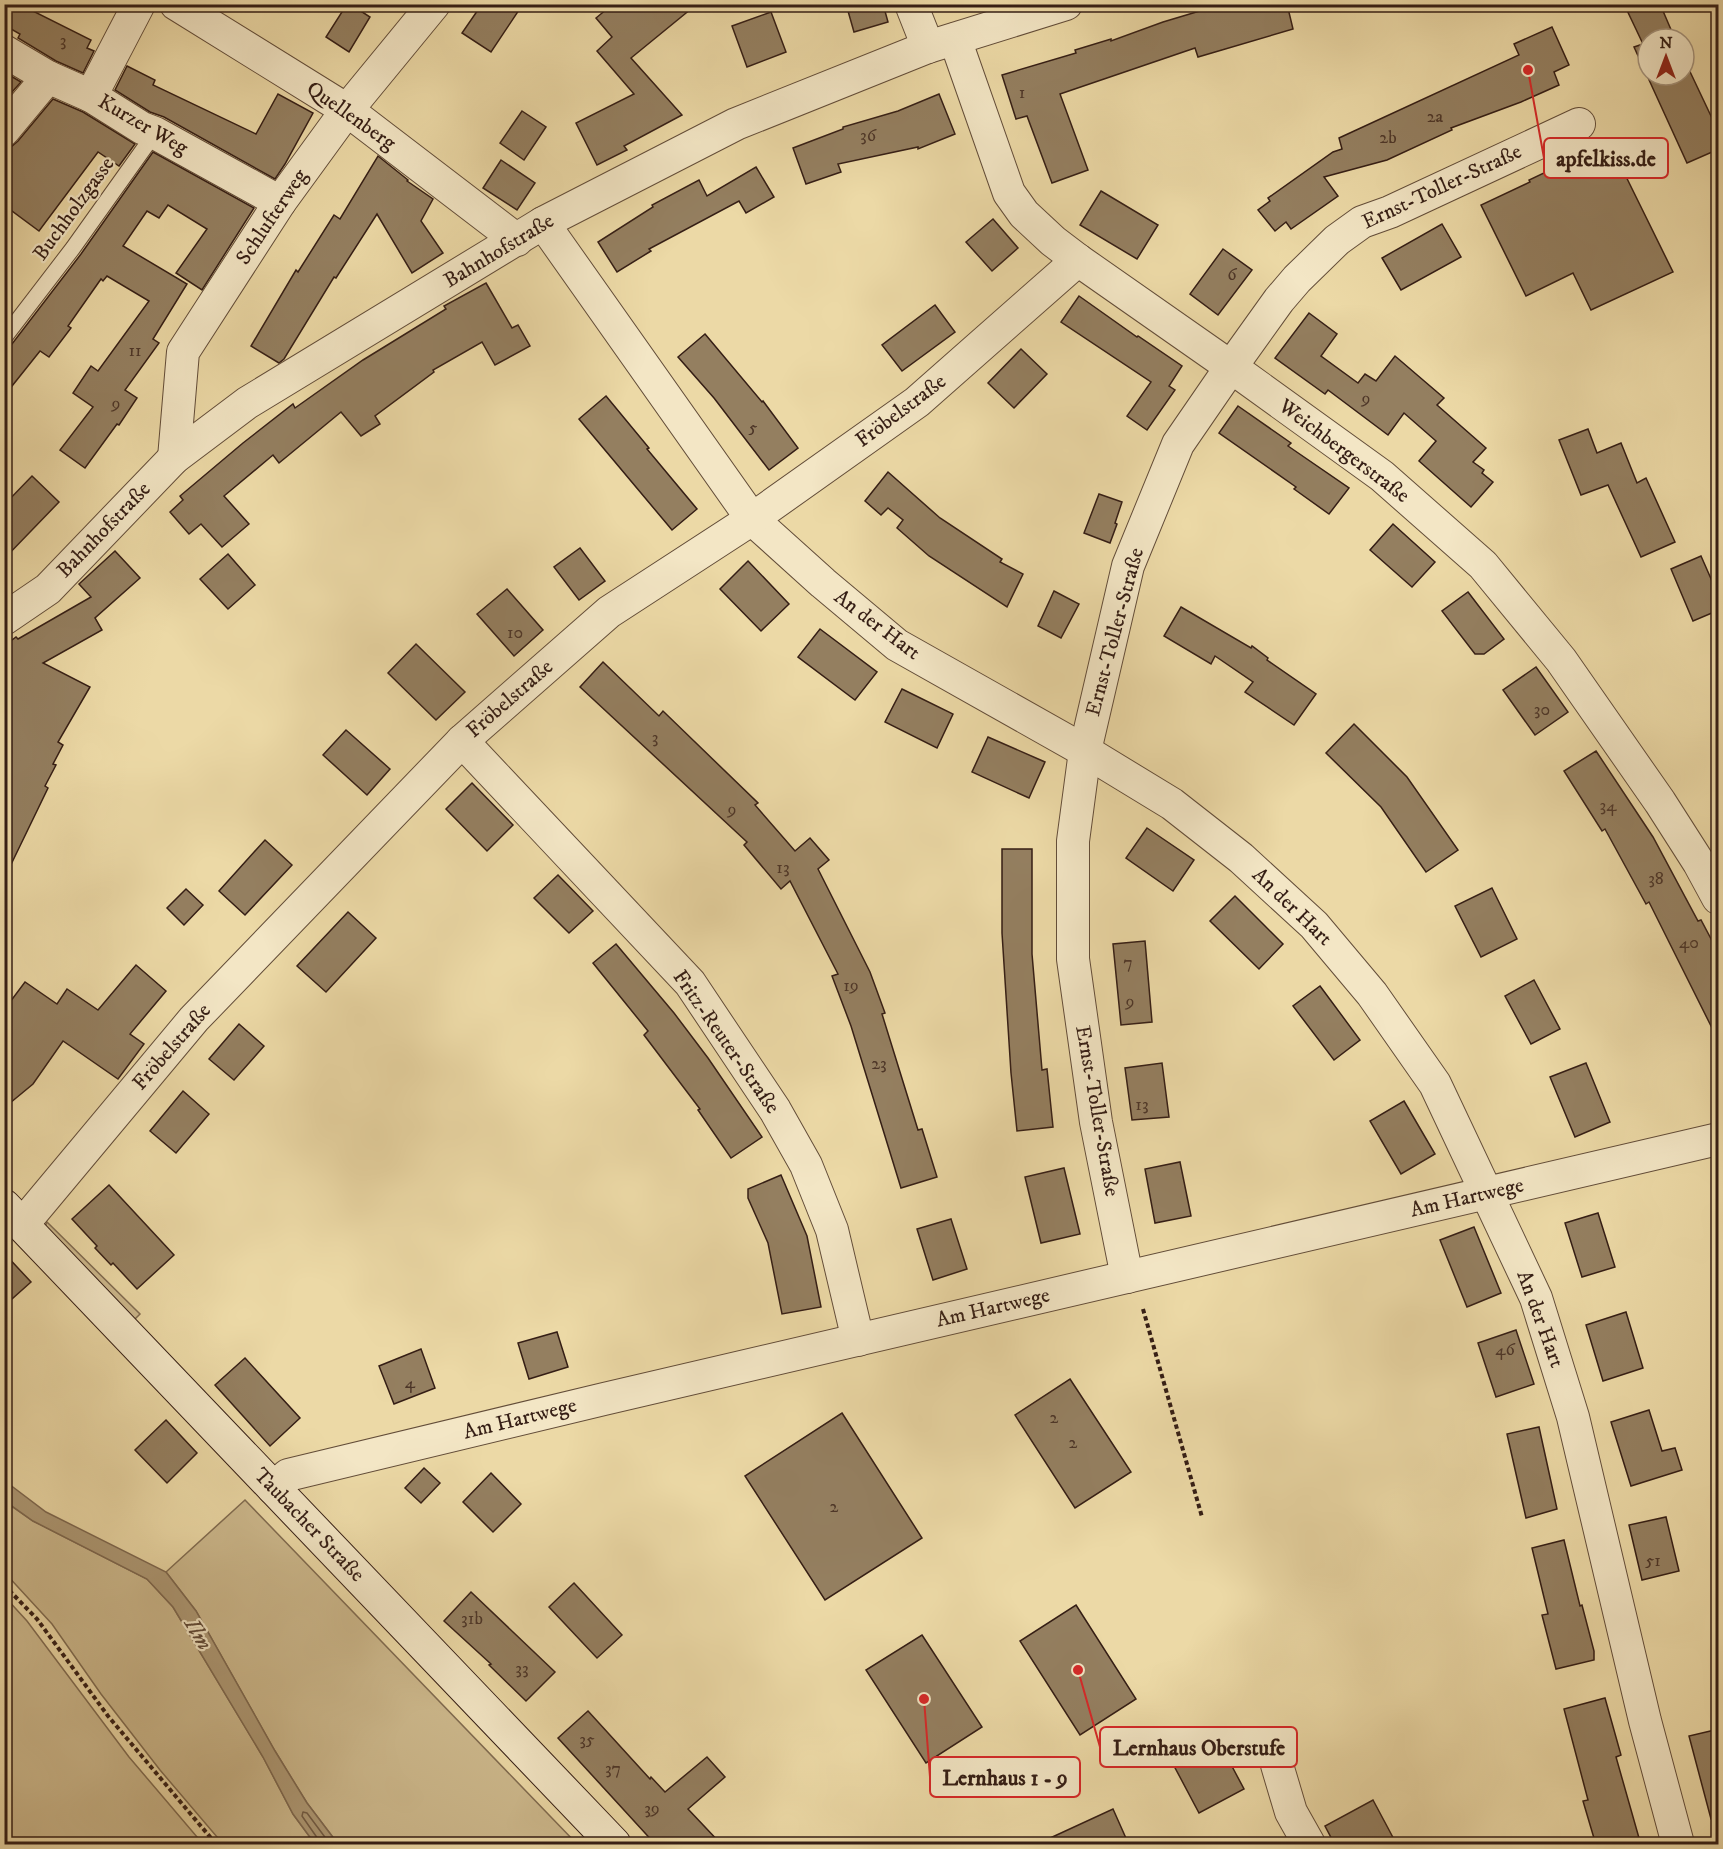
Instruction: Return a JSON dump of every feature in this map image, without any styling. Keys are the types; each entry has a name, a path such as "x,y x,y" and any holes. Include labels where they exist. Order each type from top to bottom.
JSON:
{"street":[{"path":"92,96 139,4"},
{"name":"Quellenberg","path":"176,4 347,110 517,240"},
{"name":"Schlufterweg","path":"174,458 183,352 280,202 347,110 434,4"},
{"name":"Weichbergerstraße","path":"911,4 942,43 1010,193 1024,214 1078,260 1382,476 1483,565 1561,660 1660,802 1719,898"},
{"name":"Bahnhofstraße","path":"4,619 48,590 174,458 247,403 543,224 736,124 942,43 1066,4"},
{"name":"Kurzer Weg","path":"4,51 48,76 92,96 142,128 155,132 280,202"},
{"path":"4,130 48,76"},
{"name":"Ernst-Toller-Straße","path":"1127,1277 1096,1122 1073,959 1073,841 1085,751 1128,566 1178,444 1231,367 1297,279 1337,240 1362,222 1390,212 1579,124"},
{"name":"An der Hart","path":"543,224 752,519 897,645 1085,751 1172,804 1241,858 1314,925 1372,994 1435,1084 1536,1298 1573,1417 1645,1721 1678,1845"},
{"name":"Fröbelstraße","path":"13,1215 194,1019 462,741 609,612 752,519 917,402 1078,260"},
{"name":"Fritz-Reuter-Straße","path":"462,741 690,983 776,1110 806,1165 832,1230 858,1340"},
{"name":"Am Hartwege","path":"273,1488 288,1475 1719,1139"},
{"name":"Taubacher Straße","path":"13,1215 614,1845"},
{"path":"1277,1765 1291,1812 1309,1845"}],"lane":[{"name":"Buchholzgasse","path":"4,338 73,248 155,132"}],"path":[{"path":"1712,4 1719,18"},
{"path":"1143,1309 1202,1517"},
{"path":"4,1585 37,1619 108,1716 216,1845"}],"shaded area":[{"path":"47,1222 140,1314 132,1322 45,1227"},
{"path":"245,1500 577,1844 338,1844 307,1803 275,1751 196,1611 166,1572"},
{"path":"4,1501 33,1521 147,1579 173,1607 263,1757 293,1814 315,1844 223,1844 160,1770 101,1694 52,1624 5,1573"},
{"path":"5,1597 27,1621 129,1757 203,1844 5,1844"}],"water":[{"name":"Ilm","path":"5,1481 46,1512 166,1572 196,1611 275,1751 307,1803 338,1844 315,1844 293,1814 263,1757 173,1607 147,1579 33,1521 5,1501"}],"building":[{"path":"4,4 19,4 91,40 87,48 94,51 83,73 56,61 18,38 20,34 4,25"},
{"path":"347,4 370,17 349,52 326,37"},
{"path":"482,4 523,4 491,52 462,33"},
{"path":"613,4 697,4 631,58 682,115 624,146 627,150 597,165 576,123 634,94 597,51 612,37 596,18"},
{"path":"846,4 883,4 888,22 854,32"},
{"path":"1223,4 1287,4 1293,29 1198,57 1195,48 1060,94 1088,170 1052,183 1027,116 1016,119 1002,75"},
{"path":"1624,4 1660,4 1670,27 1636,27 1636,29"},
{"path":"771,12 786,52 747,67 732,26"},
{"path":"1552,27 1569,65 1554,72 1559,85 1451,128 1452,130 1387,160 1324,177 1338,196 1291,229 1286,222 1275,231 1258,210 1270,201 1268,198 1333,152 1342,149 1339,138 1519,55 1514,44"},
{"path":"127,66 155,80 153,85 256,134 278,94 313,113 275,179 164,117 150,112 115,90"},
{"path":"4,72 21,82 4,101"},
{"path":"1696,84 1719,133 1719,149 1687,163 1652,87 1696,87"},
{"path":"939,94 955,134 918,149 918,147 838,164 841,172 806,184 793,148 843,129 843,127 898,111"},
{"path":"53,99 83,112 135,144 119,166 98,152 39,231 4,205 4,147 11,147 18,141"},
{"path":"522,111 546,127 524,160 500,143"},
{"path":"1609,142 1673,272 1591,310 1573,273 1526,296 1481,205"},
{"path":"153,152 254,208 202,290 176,273 207,229 168,205 159,218 147,211 123,246 187,284 153,339 159,343 125,390 137,398 85,468 60,450 93,407 73,393 91,366 98,371 149,301 107,276 103,281 101,279 68,326 71,328 49,357 40,351 4,396 4,350 12,344 81,254"},
{"path":"378,156 407,181 433,199 421,221 443,253 412,273 377,214 336,278 334,277 284,359 279,363 251,346 296,270 298,272 334,215 340,219"},
{"path":"501,160 535,183 517,210 483,188"},
{"path":"756,167 774,197 746,213 739,201 649,249 651,251 617,272 598,242 653,207 652,205 699,180 707,196"},
{"path":"1101,191 1158,225 1137,259 1080,225"},
{"path":"993,219 1018,248 992,271 966,242"},
{"path":"1442,224 1461,257 1401,290 1382,258"},
{"path":"1223,249 1252,270 1218,315 1190,294"},
{"path":"486,283 512,328 518,325 530,346 495,365 482,342 433,370 434,372 375,416 380,424 361,436 341,412 279,463 273,455 224,496 249,524 222,547 201,524 189,534 170,512 183,500 180,496 293,404 295,408 363,360 446,309 444,306"},
{"path":"1079,296 1182,366 1169,386 1175,390 1147,430 1127,416 1151,382 1061,322"},
{"path":"935,305 955,332 902,371 882,345"},
{"path":"1309,313 1337,334 1321,356 1358,383 1365,374 1376,381 1395,356 1444,398 1437,405 1486,448 1473,462 1484,470 1482,473 1493,482 1471,507 1419,461 1436,441 1404,413 1388,435 1328,390 1325,394 1275,358"},
{"path":"705,334 763,401 798,448 769,470 714,398 678,357"},
{"path":"1021,349 1047,374 1014,408 988,383"},
{"path":"606,396 697,509 672,530 579,419"},
{"path":"1238,406 1291,443 1288,446 1349,488 1329,514 1294,489 1296,487 1219,433"},
{"path":"1588,429 1597,453 1621,443 1637,483 1646,478 1675,542 1641,557 1608,485 1581,495 1559,440"},
{"path":"888,472 940,518 1002,559 1000,562 1023,574 1007,607 929,556 897,528 903,520 888,508 881,515 865,501"},
{"path":"32,476 59,502 4,559 4,505"},
{"path":"1099,494 1122,502 1110,543 1084,533"},
{"path":"1393,524 1435,562 1412,587 1370,550"},
{"path":"580,548 605,581 579,600 554,567"},
{"path":"115,551 140,578 95,618 102,630 43,663 90,687 58,742 63,745 45,786 48,788 4,879 4,646 16,637 18,639 91,597 79,584"},
{"path":"228,554 255,585 228,609 200,579"},
{"path":"1701,556 1719,597 1719,610 1693,621 1671,569"},
{"path":"748,561 789,604 761,631 720,589"},
{"path":"507,589 543,630 514,656 477,614"},
{"path":"1054,591 1079,604 1061,638 1038,626"},
{"path":"1468,592 1504,639 1484,654 1475,654 1442,611"},
{"path":"1181,607 1251,648 1252,646 1268,658 1267,660 1316,694 1294,725 1245,692 1253,682 1215,656 1211,664 1164,636"},
{"path":"820,629 877,672 855,700 798,657"},
{"path":"416,644 465,692 436,720 388,673"},
{"path":"603,662 659,716 663,711 758,803 755,805 795,851 810,838 829,860 818,869 870,972 885,1013 882,1014 918,1130 922,1129 937,1177 901,1188 851,1026 832,976 838,974 790,881 781,889 744,845 747,842 580,687"},
{"path":"1536,667 1568,712 1535,735 1503,690"},
{"path":"902,689 953,714 937,748 885,722"},
{"path":"1354,724 1407,777 1458,850 1426,872 1381,807 1326,753"},
{"path":"346,730 390,769 367,795 323,755"},
{"path":"988,737 1045,762 1029,798 972,772"},
{"path":"1596,751 1653,837 1698,921 1701,920 1719,954 1719,1042 1649,902 1646,904 1605,829 1602,831 1564,771"},
{"path":"472,783 513,825 487,851 446,809"},
{"path":"1147,828 1194,860 1173,891 1126,858"},
{"path":"265,840 292,865 245,915 219,891"},
{"path":"1002,849 1032,849 1032,954 1042,1070 1047,1069 1053,1127 1017,1131 1002,933"},
{"path":"558,875 593,911 569,933 534,898"},
{"path":"1492,888 1517,939 1481,957 1455,906"},
{"path":"186,889 203,905 184,925 167,908"},
{"path":"1235,896 1283,944 1259,969 1210,921"},
{"path":"348,912 376,938 326,992 297,966"},
{"path":"1145,941 1152,1022 1121,1025 1113,944"},
{"path":"616,944 674,1013 762,1137 731,1158 698,1110 700,1109 644,1035 648,1031 593,963"},
{"path":"136,965 166,991 130,1034 144,1044 118,1079 63,1041 33,1084 4,1108 4,1010 25,982 57,1004 67,989 98,1010"},
{"path":"1534,980 1560,1029 1531,1044 1505,996"},
{"path":"1320,986 1360,1040 1334,1060 1293,1006"},
{"path":"239,1024 264,1046 234,1080 209,1059"},
{"path":"1162,1063 1169,1117 1132,1120 1125,1068"},
{"path":"1586,1063 1610,1122 1575,1137 1550,1077"},
{"path":"183,1091 209,1114 176,1153 150,1131"},
{"path":"1404,1101 1435,1154 1401,1174 1370,1121"},
{"path":"1180,1162 1191,1216 1155,1223 1145,1169"},
{"path":"1064,1168 1080,1234 1041,1243 1025,1177"},
{"path":"781,1175 807,1236 821,1307 782,1314 768,1243 748,1198 748,1189"},
{"path":"109,1185 174,1255 137,1289 113,1263 111,1265 95,1248 97,1246 72,1219"},
{"path":"1598,1213 1615,1267 1582,1277 1565,1223"},
{"path":"951,1219 967,1269 933,1280 917,1229"},
{"path":"1474,1227 1501,1293 1467,1307 1440,1240"},
{"path":"4,1253 31,1282 4,1306"},
{"path":"1626,1312 1643,1368 1603,1381 1586,1325"},
{"path":"1516,1330 1534,1384 1496,1397 1478,1343"},
{"path":"557,1332 568,1367 529,1379 518,1343"},
{"path":"421,1349 435,1388 394,1404 379,1366"},
{"path":"245,1358 300,1418 270,1446 215,1385"},
{"path":"1070,1379 1131,1472 1075,1508 1015,1415"},
{"path":"1649,1410 1662,1451 1675,1448 1682,1470 1631,1486 1611,1422"},
{"path":"842,1413 922,1538 825,1600 745,1476"},
{"path":"166,1420 197,1453 167,1483 135,1450"},
{"path":"1539,1427 1557,1509 1526,1518 1507,1434"},
{"path":"424,1468 440,1483 421,1503 405,1488"},
{"path":"491,1473 521,1504 493,1532 463,1502"},
{"path":"1666,1517 1679,1571 1642,1580 1629,1525"},
{"path":"1564,1540 1594,1651 1594,1660 1556,1669 1542,1615 1548,1614 1532,1548"},
{"path":"574,1583 622,1635 597,1658 549,1607"},
{"path":"471,1592 555,1672 526,1701 489,1665 491,1664 444,1621"},
{"path":"1076,1605 1136,1699 1080,1735 1020,1641"},
{"path":"922,1635 982,1727 926,1763 866,1670"},
{"path":"1605,1698 1621,1755 1616,1757 1641,1845 1596,1845 1583,1801 1588,1800 1564,1709"},
{"path":"588,1711 650,1779 651,1777 665,1792 707,1757 725,1777 688,1809 722,1845 656,1845 558,1738"},
{"path":"1719,1729 1719,1818 1711,1819 1689,1736"},
{"path":"1218,1740 1244,1789 1199,1813 1173,1764"},
{"path":"1373,1800 1397,1845 1335,1845 1325,1826"},
{"path":"1113,1809 1129,1845 1035,1845"}],"place":[{"name":"apfelkiss.de","path":"1528,70"},
{"name":"Lernhaus Oberstufe","path":"1078,1670"},
{"name":"Lernhaus 1 - 9","path":"924,1699"}]}
